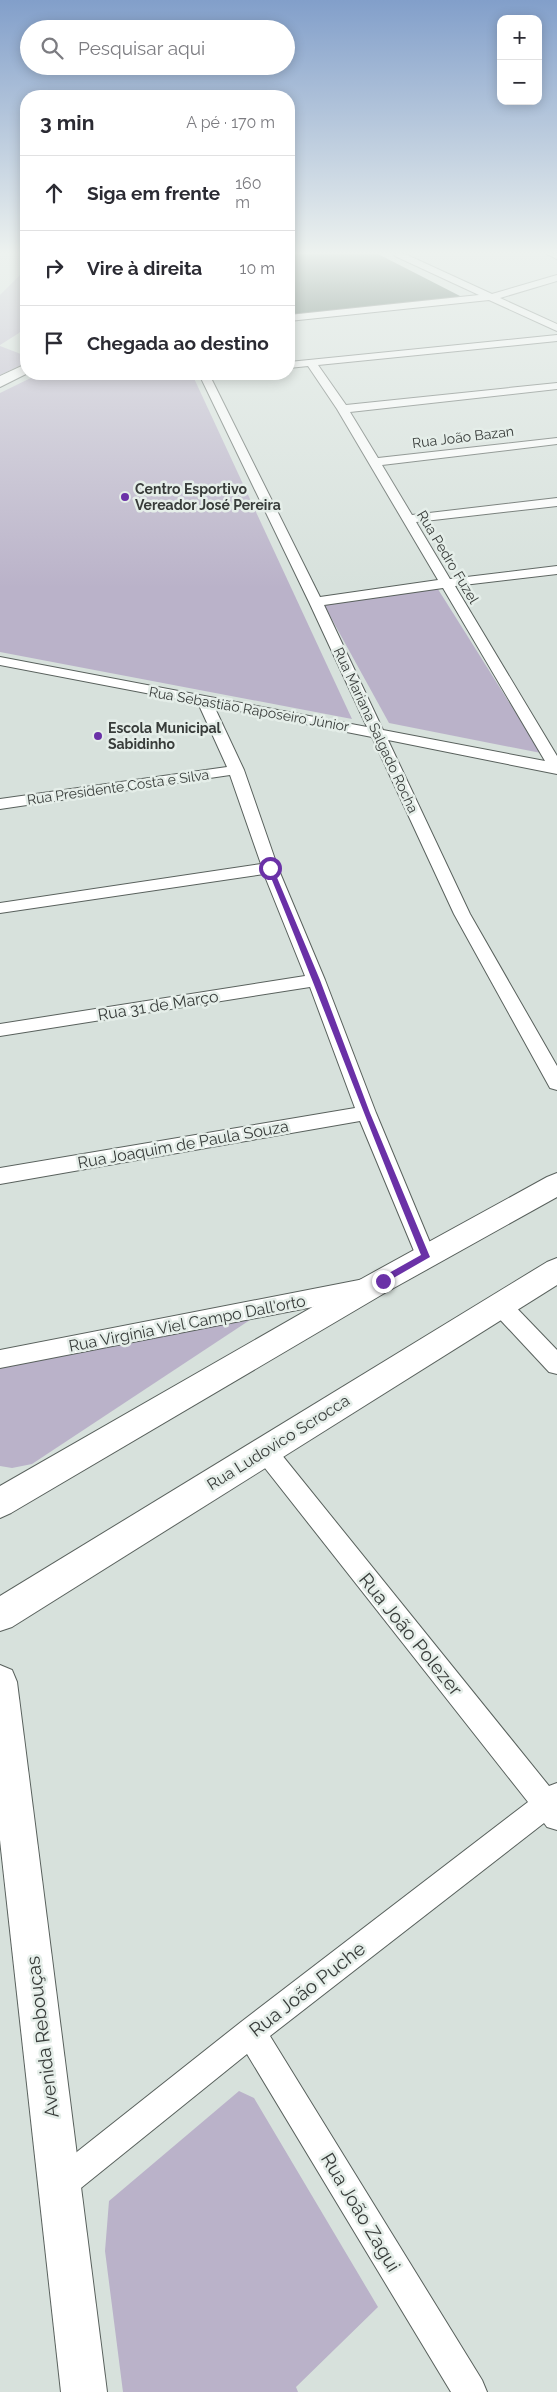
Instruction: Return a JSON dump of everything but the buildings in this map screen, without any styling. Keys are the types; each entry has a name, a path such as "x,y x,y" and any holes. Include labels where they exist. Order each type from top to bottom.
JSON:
{"street":[{"name":"Rua Pedro Fuzel","path":"313,366 343,409 557,769"},
{"path":"0,382 20,371"},
{"name":"Rua Mariana Salgado Rocha","path":"207,380 316,602 462,914 557,1083"},
{"path":"343,409 557,386"},
{"name":"Rua João Bazan","path":"373,462 557,441"},
{"path":"408,519 557,502"},
{"path":"316,602 447,582 557,570"},
{"name":"Rua Sebastião Raposeiro Júnior","path":"0,661 204,701 378,732 557,769"},
{"path":"204,701 236,770 270,868 316,980 366,1113 426,1257"},
{"name":"Rua Presidente Costa e Silva","path":"0,804 236,770"},
{"path":"0,908 270,868"},
{"name":"Rua 31 de Março","path":"0,1030 316,980"},
{"name":"Rua Joaquim de Paula Souza","path":"0,1176 366,1113"},
{"path":"0,1503 373,1286 557,1184"},
{"name":"Rua Ludovico Scrocca","path":"0,1615 557,1270"},
{"name":"Rua Virgínia Viel Campo Dall'orto","path":"0,1359 373,1286"},
{"path":"500,1305 557,1365"},
{"name":"Rua João Polezer","path":"265,1451 554,1806"},
{"name":"Avenida Rebouças","path":"0,1682 84,2392"},
{"name":"Rua João Puche","path":"60,2185 251,2032 554,1806"},
{"name":"Rua João Zagui","path":"251,2032 470,2392"}],"shaded area":[{"path":"0,366 20,366 20,366 0,375"},
{"name":"Centro Esportivo Vereador José Pereira","path":"27,380 195,380 352,719 0,652 0,393"},
{"path":"436,586 541,753 389,723 324,605"},
{"path":"259,1314 32,1464 12,1468 0,1466 0,1367"},
{"path":"239,2091 254,2098 378,2307 296,2387 298,2392 123,2392 105,2251 109,2201"}],"place":[{"name":"Centro Esportivo Vereador José Pereira","path":"125,497"},
{"name":"Escola Municipal Sabidinho","path":"98,736"}],"route":[{"path":"270,868 316,980 366,1113 426,1257 383,1281"}]}
